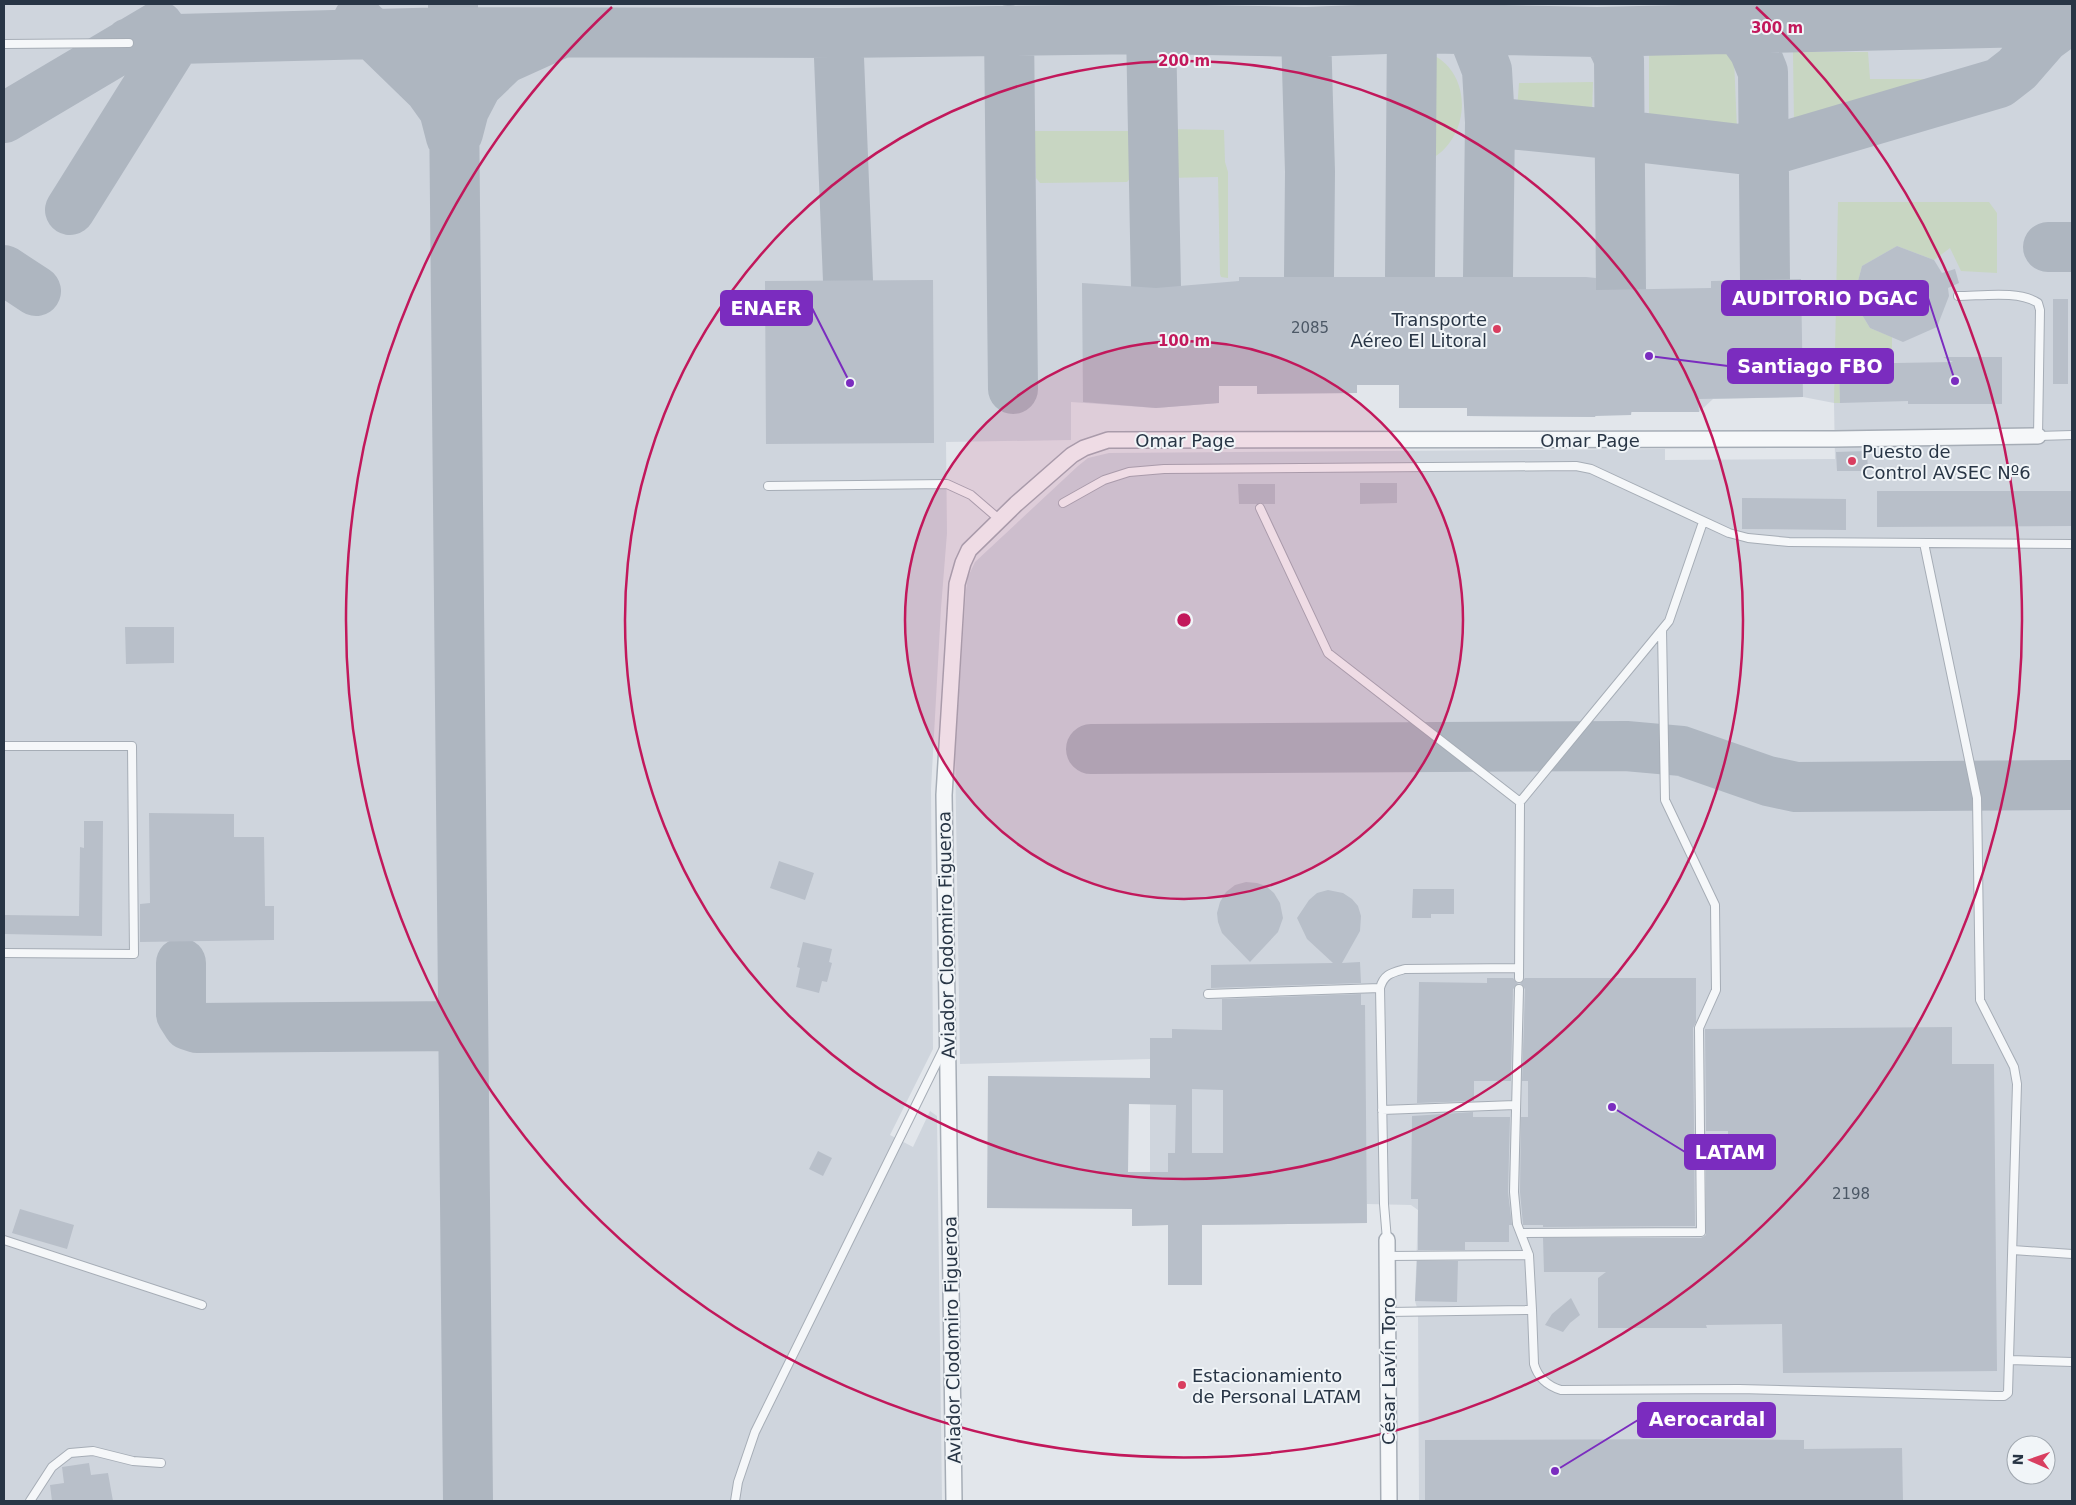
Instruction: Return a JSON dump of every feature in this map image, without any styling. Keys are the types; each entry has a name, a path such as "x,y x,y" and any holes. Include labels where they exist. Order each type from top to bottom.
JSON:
{"street":[{"name":"Omar Page","path":"1108,440 1835,439 2038,436"},
{"name":"Aviador Clodomiro Figueroa","path":"954,1501 944,795 957,584 962,563 970,550 1000,520 1072,455 1084,448 1108,440"},
{"name":"César Lavín Toro","path":"1387,1240 1389,1501"}],"lane":[{"path":"4,44 129,43"},
{"path":"1958,296 2018,296 2030,298 2038,303 2040,310 2038,436"},
{"name":"Omar Page","path":"2038,436 2072,435"},
{"path":"1063,503 1104,480 1129,472 1164,469 1576,466 1591,469 1703,522 1729,533 1748,538 1780,541 1924,544 2072,544"},
{"path":"768,486 947,484 971,495 1000,520"},
{"path":"1260,508 1328,654 1520,802"},
{"path":"1519,978 1520,802 1669,621 1703,522"},
{"path":"1519,989 1514,1192 1517,1224 1529,1255 1534,1364 1537,1372 1551,1387 1561,1390 1738,1388 2004,1396 2008,1393 2017,1084 2014,1067 1980,1000 1977,798 1924,544"},
{"path":"1521,1233 1701,1232 1699,1028 1716,990 1714,905 1664,800 1662,630"},
{"path":"4,746 132,746 134,954 4,953"},
{"path":"1387,1240 1384,1204 1380,988 1383,978 1405,969 1520,968"},
{"path":"1208,994 1380,988"},
{"path":"736,1501 738,1482 755,1432 948,1040"},
{"path":"1382,1110 1515,1104"},
{"path":"4,1240 202,1305"},
{"path":"2013,1250 2072,1254"},
{"path":"1387,1256 1529,1255"},
{"path":"1388,1312 1532,1310"},
{"path":"2010,1360 2072,1362"},
{"path":"30,1501 52,1467 70,1453 93,1452 132,1461 161,1463"}],"shaded area":[{"path":"4,4 2072,4 2072,1501 1419,1501 1418,1311 1415,1301 1418,1210 1411,1205 1367,1204 1367,1223 1202,1225 1202,1285 1168,1285 1168,1225 1132,1226 1132,1172 1150,1172 1150,1059 960,1064 955,750 968,577 975,562 1088,458 1109,453 1665,449 1665,460 1835,459 1834,403 1803,397 1713,399 1699,412 1632,412 1631,415 1622,415 1601,412 1595,417 1467,416 1467,408 1399,408 1399,380 1373,385 1357,385 1357,393 1257,394 1257,386 1219,386 1219,403 1156,408 1071,402 1071,440 946,442 947,533 931,789 933,1049 890,1135 913,1147 930,1111 937,1116 942,1501 4,1501"}],"green space":[{"path":"1725,49 1732,53 1734,59 1737,130 1649,120 1649,50"},
{"path":"1793,52 1868,52 1870,79 1941,79 1940,82 1794,123"},
{"path":"1433,55 1446,64 1455,76 1462,106 1460,121 1454,135 1445,148 1433,158"},
{"path":"1593,82 1592,115 1517,110 1519,83"},
{"path":"1166,129 1224,130 1225,162 1228,172 1228,278 1221,277 1220,274 1218,177 1165,178"},
{"path":"1034,131 1132,131 1132,176 1127,182 1040,183 1036,178"},
{"path":"1838,202 1989,202 1997,213 1997,273 1961,271 1950,248 1934,260 1897,246 1862,266 1853,300 1870,328 1892,337 1892,363 1839,364 1840,403 1834,403"}],"building":[{"path":"1897,246 1934,260 1942,273 1955,269 1959,283 1948,288 1949,296 1937,327 1903,342 1870,328 1853,300 1862,266"},
{"path":"1239,277 1586,277 1596,278 1596,290 1711,288 1711,281 1801,279 1803,397 1698,399 1699,412 1631,412 1631,415 1595,417 1467,416 1467,408 1399,408 1399,385 1357,385 1357,393 1257,394 1257,386 1219,386 1219,403 1156,408 1083,402 1082,283 1156,288 1239,281"},
{"path":"933,280 934,443 766,444 765,281"},
{"path":"2053,299 2068,299 2068,384 2053,384"},
{"path":"1943,357 2002,357 2002,404 1908,404 1908,401 1840,403 1839,364 1953,362"},
{"name":"Puesto de Control AVSEC Nº6","path":"1867,451 1868,471 1837,471 1836,452"},
{"path":"1360,483 1397,483 1397,503 1360,504"},
{"path":"1238,484 1275,484 1275,504 1239,504"},
{"path":"1877,491 2072,491 2072,526 1877,527"},
{"path":"1742,498 1846,499 1846,530 1742,529"},
{"path":"125,627 174,627 174,663 126,664"},
{"path":"149,813 234,814 234,837 264,837 265,906 274,906 274,940 140,942 140,904 150,903"},
{"path":"84,821 103,821 102,936 4,934 4,915 79,916 80,847 84,848"},
{"path":"779,861 814,873 805,900 770,888"},
{"path":"1246,882 1266,886 1274,893 1280,903 1283,918 1278,932 1250,962 1222,933 1217,913 1220,902 1226,892 1235,885"},
{"path":"1413,889 1454,889 1454,914 1431,914 1431,918 1412,918"},
{"path":"1328,890 1343,893 1358,906 1361,916 1360,931 1342,963 1360,962 1361,983 1211,988 1211,965 1333,963 1307,939 1297,918 1309,900 1317,893"},
{"path":"803,942 832,949 829,962 832,963 827,982 822,981 819,993 796,987 800,968 797,967"},
{"path":"1487,978 1513,978 1518,984 1513,989 1511,1081 1474,1081 1474,1101 1417,1103 1419,982 1487,983"},
{"path":"1525,978 1696,978 1696,1022 1693,1028 1695,1226 1543,1227 1543,1225 1523,1225 1520,1192 1521,1117 1528,1117 1528,1081 1522,1081 1525,989 1520,983"},
{"path":"1361,994 1361,1005 1365,1005 1367,1223 1202,1225 1202,1285 1168,1285 1168,1225 1132,1226 1132,1209 987,1208 988,1076 1150,1078 1150,1038 1172,1038 1172,1029 1222,1030 1222,999","holes":["1192,1089 1223,1090 1223,1153 1192,1153","1129,1104 1176,1105 1175,1153 1168,1153 1168,1172 1128,1172"]},
{"path":"1952,1027 1952,1064 1994,1064 1997,1371 1783,1373 1782,1324 1706,1325 1707,1328 1598,1328 1598,1278 1606,1272 1544,1272 1543,1238 1701,1238 1706,1235 1706,1163 1728,1163 1728,1131 1706,1131 1705,1029"},
{"path":"1473,1112 1473,1117 1510,1117 1508,1192 1512,1225 1509,1225 1509,1242 1465,1242 1465,1250 1418,1250 1418,1199 1411,1199 1412,1116"},
{"path":"818,1151 832,1158 823,1176 809,1169"},
{"path":"20,1209 74,1225 67,1249 12,1233"},
{"path":"1417,1261 1458,1261 1457,1302 1415,1301"},
{"path":"1571,1298 1580,1315 1563,1332 1545,1325 1552,1314"},
{"path":"1425,1440 1804,1440 1804,1449 1902,1448 1903,1501 1425,1501"},
{"path":"89,1463 91,1475 108,1473 113,1501 52,1501 50,1485 64,1483 62,1467"}],"taxiway":[{"path":"453,4 468,1501"},
{"path":"358,20 429,89 444,110 451,137"},
{"path":"1490,122 1765,152 1999,83 2017,69 2044,38 2067,21"},
{"path":"129,43 177,39 453,32 838,33 1151,29 1306,32 1412,28 1597,32 2072,21"},
{"path":"4,118 159,26"},
{"path":"1410,276 1412,28"},
{"path":"1151,29 1156,288"},
{"path":"1471,29 1487,70 1490,122 1488,277"},
{"path":"1739,29 1754,50 1763,72 1765,280"},
{"path":"1009,30 1013,389"},
{"path":"1306,32 1310,172 1309,276"},
{"path":"1597,32 1611,42 1619,59 1621,290"},
{"path":"838,33 848,281"},
{"path":"458,133 464,110 477,85 504,59 557,35"},
{"path":"70,210 177,39"},
{"path":"2048,247 2072,247"},
{"path":"4,270 36,291"},
{"path":"1091,749 1626,746 1682,751 1768,781 1796,787 2072,785"},
{"path":"181,963 181,1014 188,1025 197,1028 463,1026"}],"place":[{"name":"Transporte Aéreo El Litoral","path":"1497,329"},
{"name":"Santiago FBO","path":"1649,356"},
{"name":"AUDITORIO DGAC","path":"1955,381"},
{"name":"ENAER","path":"850,383"},
{"name":"Puesto de Control AVSEC Nº6","path":"1852,461"},
{"name":"LATAM","path":"1612,1107"},
{"name":"Estacionamiento de Personal LATAM","path":"1182,1385"},
{"name":"Aerocardal","path":"1555,1471"}]}
